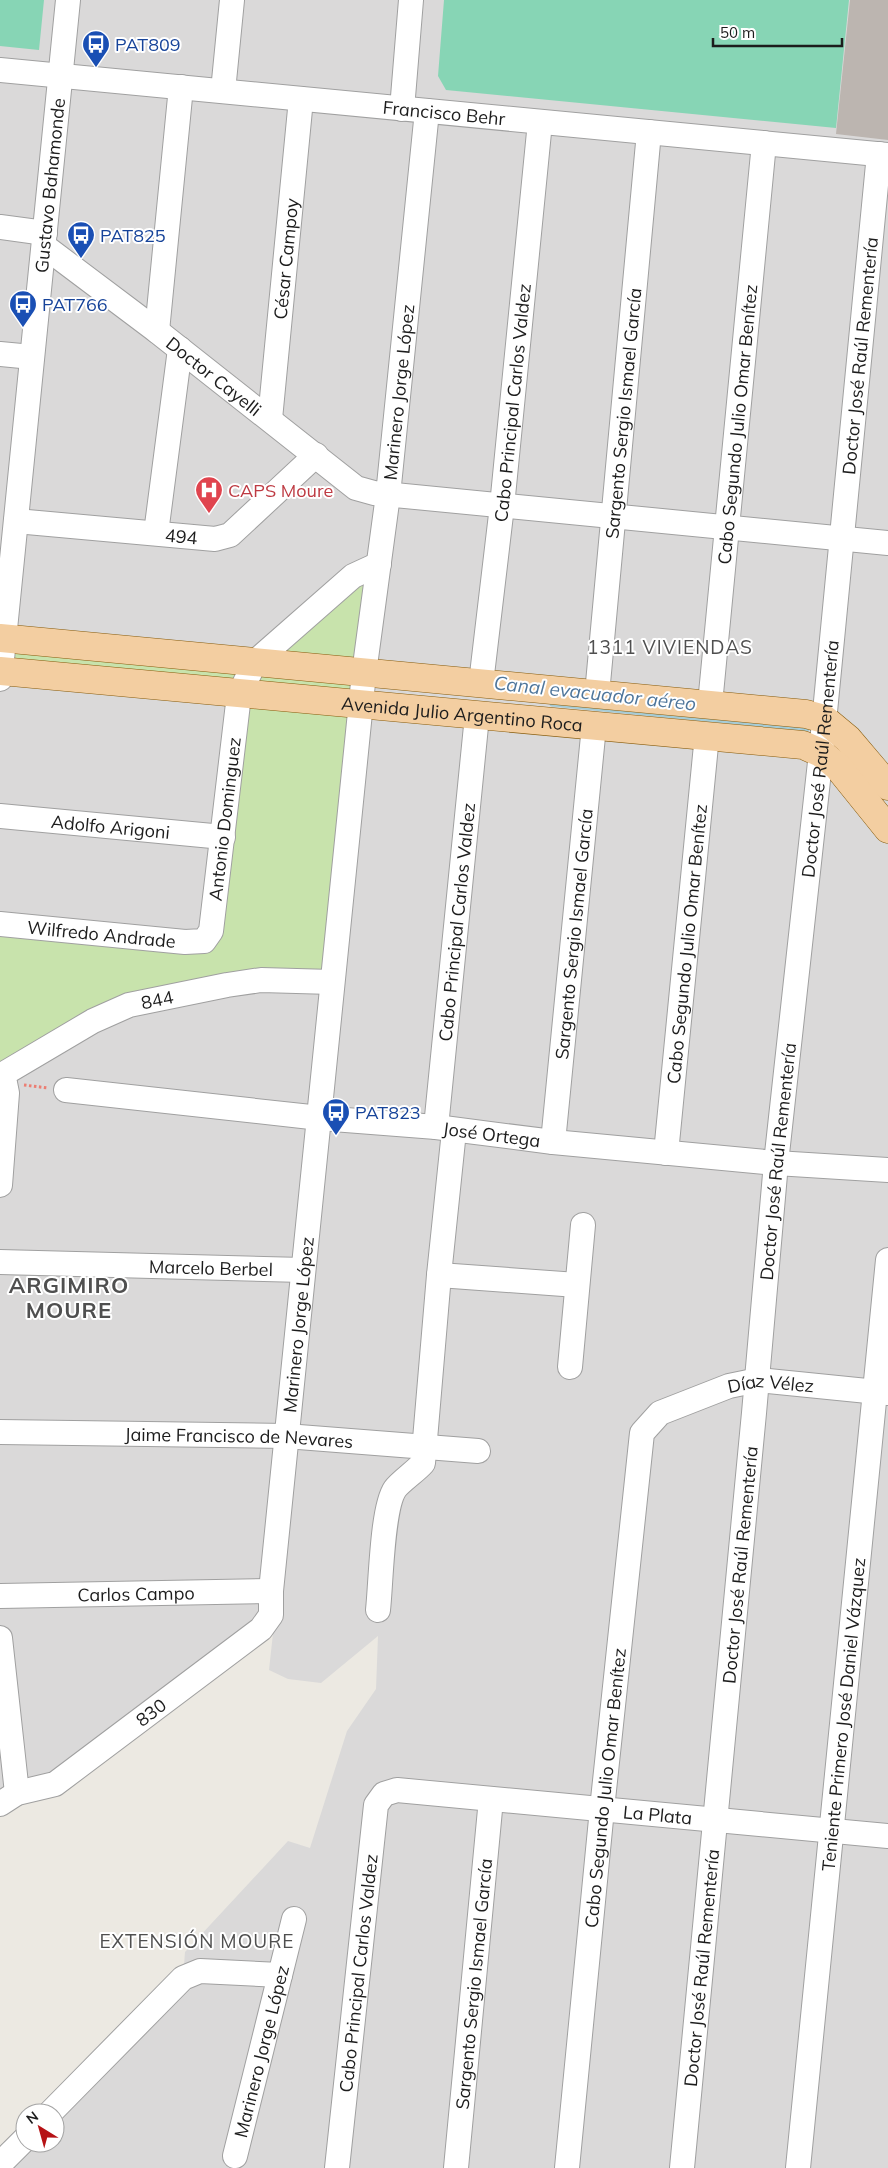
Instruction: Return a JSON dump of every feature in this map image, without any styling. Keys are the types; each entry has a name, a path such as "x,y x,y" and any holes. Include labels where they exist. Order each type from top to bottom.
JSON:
{"main road":[{"name":"Avenida Julio Argentino Roca","path":"2,638 806,714 824,719 848,739 888,786"},
{"name":"Avenida Julio Argentino Roca","path":"0,674 361,704 803,745 821,753 838,767 888,829"}],"street":[{"name":"Gustavo Bahamonde","path":"0,674 2,638 16,521 9,495 32,357 68,0"},
{"path":"222,92 232,0"},
{"path":"402,109 411,0"},
{"name":"Francisco Behr","path":"0,70 884,155"},
{"path":"157,331 181,87"},
{"name":"César Campoy","path":"270,419 301,99"},
{"name":"Marinero Jorge López","path":"271,1591 364,673 388,495 427,111"},
{"name":"Cabo Principal Carlos Valdez","path":"480,683 502,506 540,122"},
{"name":"Sargento Sergio Ismael García","path":"597,694 648,132"},
{"name":"Cabo Segundo Julio Omar Benítez","path":"710,704 764,144"},
{"name":"Doctor José Raúl Rementería","path":"682,2168 758,1380 776,1163 821,753 841,538 884,155"},
{"name":"Doctor Cayelli","path":"0,227 44,239 356,488 388,495 888,543"},
{"path":"156,533 180,349"},
{"path":"0,354 32,357"},
{"name":"494","path":"16,521 215,539 230,535 316,455"},
{"path":"239,694 255,662 353,576 380,564"},
{"name":"Antonio Dominguez","path":"204,941 211,931 239,694"},
{"name":"Cabo Principal Carlos Valdez","path":"378,1610 387,1507 396,1488 423,1463 439,1275 445,1129 477,716"},
{"name":"Sargento Sergio Ismael García","path":"552,1142 594,726"},
{"name":"Cabo Segundo Julio Omar Benítez","path":"666,1152 707,735"},
{"name":"Adolfo Arigoni","path":"0,816 223,838"},
{"name":"Wilfredo Andrade","path":"0,924 185,942 204,941"},
{"name":"844","path":"2,1079 93,1021 129,1005 227,984 261,980 332,982"},
{"path":"0,1185 7,1093 2,1079"},
{"name":"José Ortega","path":"66,1090 320,1118 445,1129 552,1142 776,1163 888,1170"},
{"path":"570,1367 583,1225"},
{"name":"Teniente Primero José Daniel Vázquez","path":"798,2168 831,1831 882,1392 888,1260"},
{"name":"Marcelo Berbel","path":"0,1262 303,1270"},
{"path":"439,1275 577,1285"},
{"name":"Díaz Vélez","path":"660,1413 729,1386 758,1380 882,1392"},
{"name":"Cabo Segundo Julio Omar Benítez","path":"567,2168 602,1809 642,1433 660,1413"},
{"name":"Jaime Francisco de Nevares","path":"0,1432 286,1436 478,1451"},
{"name":"Carlos Campo","path":"0,1596 271,1591"},
{"name":"830","path":"8,1798 55,1784 261,1629 271,1616 271,1591"},
{"path":"0,1638 6,1706 8,1798"},
{"name":"Cabo Principal Carlos Valdez","path":"337,2168 376,1806 384,1794 397,1790"},
{"name":"La Plata","path":"397,1790 888,1836"},
{"name":"Sargento Sergio Ismael García","path":"456,2168 491,1799"},
{"name":"Marinero Jorge López","path":"235,2156 294,1920"},
{"path":"60,2103 183,1978 200,1971 280,1974"},
{"path":"0,2164 15,2149"}],"path":[{"path":"2,1079 66,1090"}],"shaded area":[{"path":"0,0 888,0 888,2168 0,2168 15,2153 65,2153 64,2103 183,1978 185,1952 288,1841 310,1848 347,1731 376,1689 378,1636 321,1683 288,1679 269,1670 275,1615 271,1615 55,1784 0,1804"}],"green space":[{"path":"0,0 44,0 39,50 0,46"},
{"path":"444,0 849,0 836,128 446,90 438,76"},
{"path":"379,564 332,982 129,1005 0,1076 0,924 204,941 239,695 0,671 0,638 255,662"}],"building":[{"path":"850,0 888,0 888,140 836,134"}],"waterway":[{"name":"Canal evacuador aéreo","path":"552,704 807,729"}],"place":[{"name":"PAT809","path":"96,68"},
{"name":"PAT825","path":"81,259"},
{"name":"PAT766","path":"23,328"},
{"name":"CAPS Moure","path":"209,514"},
{"name":"PAT823","path":"336,1136"}],"district":[{"name":"1311 VIVIENDAS","path":"670,647"},
{"name":"ARGIMIRO MOURE","path":"69,1298"},
{"name":"EXTENSIÓN MOURE","path":"197,1941"}]}
